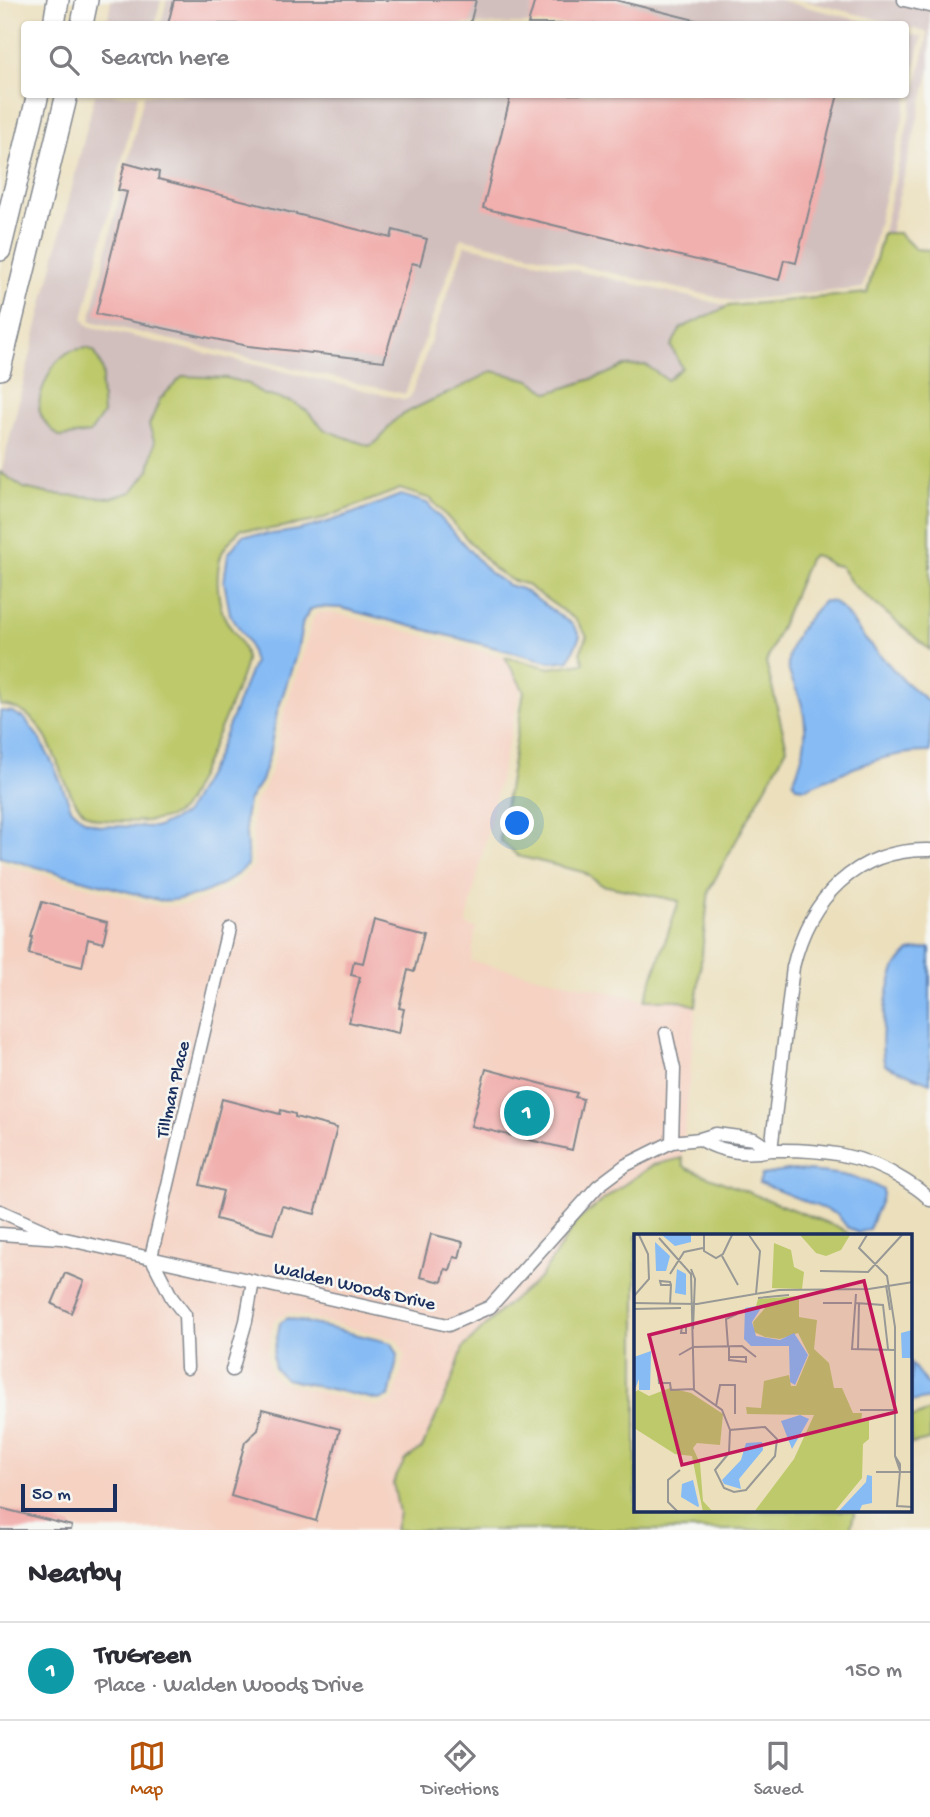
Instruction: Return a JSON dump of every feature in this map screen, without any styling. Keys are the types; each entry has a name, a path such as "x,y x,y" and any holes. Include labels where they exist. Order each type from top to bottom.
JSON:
{"main road":[{"path":"54,21 58,0"},
{"path":"83,21 87,0"},
{"path":"0,250 37,98"},
{"path":"0,369 66,98"}],"street":[{"path":"904,0 930,6"},
{"path":"771,1150 793,967 799,941 814,911 838,884 862,864 912,849 930,850"},
{"name":"Tillman Place","path":"151,1257 228,929"},
{"path":"666,1033 674,1069 672,1142"},
{"name":"Walden Woods Drive","path":"0,1234 61,1238 448,1325 490,1307 598,1186 626,1165 672,1142 700,1139 714,1148 752,1154 771,1150 826,1151 854,1156 886,1169 930,1200"},
{"name":"Walden Woods Drive","path":"0,1211 61,1238"},
{"path":"151,1257 172,1298 185,1315 187,1368"},
{"path":"232,1370 246,1321 253,1281"}],"shaded area":[{"path":"111,0 161,0 156,21 108,21"},
{"path":"167,0 779,0 862,21 162,21"},
{"path":"801,0 930,0 930,69 890,233 883,233 928,35 909,28 909,21 884,21"},
{"path":"909,34 922,37 909,92"},
{"path":"94,98 137,98 83,319 88,326 406,400 411,396 465,245 729,306 681,328 682,368 667,380 646,365 624,366 549,393 530,380 492,371 453,393 396,419 378,443 369,446 325,430 292,402 262,394 249,384 227,378 183,376 155,443 149,470 132,492 111,498 68,497 24,488 1,473","holes":["88,348 103,377 103,414 90,433 60,358 73,350"]},
{"path":"143,98 908,98 863,288 733,301 461,238 405,394 90,321"},
{"path":"319,612 340,614 505,657 521,687 466,925 476,928 471,961 645,1000 677,1000 696,1006 682,1158 653,1165 577,1221 540,1278 503,1308 463,1348 452,1381 422,1448 405,1460 393,1483 399,1513 395,1530 0,1530 0,863 161,906 187,905 233,887 254,866 252,819 255,801 267,783 275,758 283,715 313,618","holes":["289,1313 396,1339 405,1355 393,1401 377,1406 282,1383 271,1373 267,1356 274,1320"]}],"green space":[{"path":"883,233 899,233 915,249 930,250 930,650 853,585 840,566 813,555 809,559 766,662 787,748 709,890 696,1006 677,1000 645,1000 679,901 602,885 583,872 518,856 500,840 524,691 505,657 550,668 584,663 580,653 587,636 576,620 525,584 511,580 494,569 431,499 400,489 316,521 265,530 241,529 227,544 218,568 220,602 224,616 240,642 246,658 229,708 206,760 187,801 174,815 133,822 103,820 87,814 75,801 49,742 37,724 22,711 0,705 0,472 24,488 50,494 111,498 132,492 149,470 155,443 149,425 160,399 183,376 227,378 249,384 262,394 292,402 307,411 325,430 369,446 399,417 492,371 530,380 549,393 624,366 646,365 667,380 682,368 671,346 681,328 729,306 867,293"},
{"path":"88,348 95,352 102,368 103,414 90,433 60,437 41,416 39,406 42,391 57,361 71,351"},
{"path":"682,1158 686,1168 840,1228 849,1234 634,1234 634,1512 855,1512 850,1530 395,1530 399,1513 393,1483 405,1460 422,1448 452,1381 463,1348 503,1308 540,1278 577,1221 653,1165"},
{"path":"930,1411 930,1440 912,1444 912,1418"}],"water":[{"path":"401,495 427,503 490,573 508,585 522,589 573,625 580,636 569,660 551,662 341,608 311,609 303,621 261,781 248,801 245,819 248,865 239,873 208,891 186,898 162,901 0,857 0,711 12,712 25,719 54,766 71,808 84,820 100,826 158,827 185,814 214,762 254,662 248,642 230,614 224,581 228,554 243,535 265,535 305,528"},
{"path":"824,601 834,602 844,611 866,640 904,681 930,703 930,752 882,758 806,788 797,787 793,782 803,752 805,723 801,702 789,671 788,657 799,630"},
{"path":"930,948 930,1083 885,1065 882,1044 886,1003 896,966 909,951"},
{"path":"793,1170 851,1177 883,1190 869,1229 858,1233 847,1227 837,1214 759,1183 762,1175"},
{"path":"288,1318 392,1343 398,1355 389,1397 378,1400 286,1379 275,1369 273,1357 280,1323"},
{"path":"912,1364 930,1388 930,1398 912,1402"}],"building":[{"path":"174,0 476,0 471,21 169,21"},
{"path":"535,0 615,0 699,21 529,21"},
{"path":"510,98 837,98 796,263 784,260 779,280 483,208"},
{"path":"125,163 159,172 158,179 391,238 393,230 427,239 420,265 412,263 384,361 248,346 96,314 127,192 118,190"},
{"path":"42,902 108,920 103,943 88,939 82,967 29,954 31,937"},
{"path":"374,918 424,932 414,972 408,970 399,1008 404,1009 399,1033 349,1022 360,977 351,975 354,961 363,963"},
{"path":"486,1069 577,1093 575,1097 583,1099 572,1150 471,1126"},
{"path":"222,1099 280,1114 281,1110 295,1114 295,1117 337,1128 315,1214 282,1206 273,1234 216,1219 223,1191 200,1185"},
{"path":"431,1234 463,1242 459,1258 454,1257 450,1270 445,1269 442,1282 420,1277"},
{"path":"65,1273 84,1281 71,1313 52,1304"},
{"path":"262,1409 340,1429 316,1521 231,1496 245,1442 258,1430"},
{"path":"0,1508 72,1526 71,1530 0,1530"}],"place":[{"name":"TruGreen","path":"527,1113"}]}
